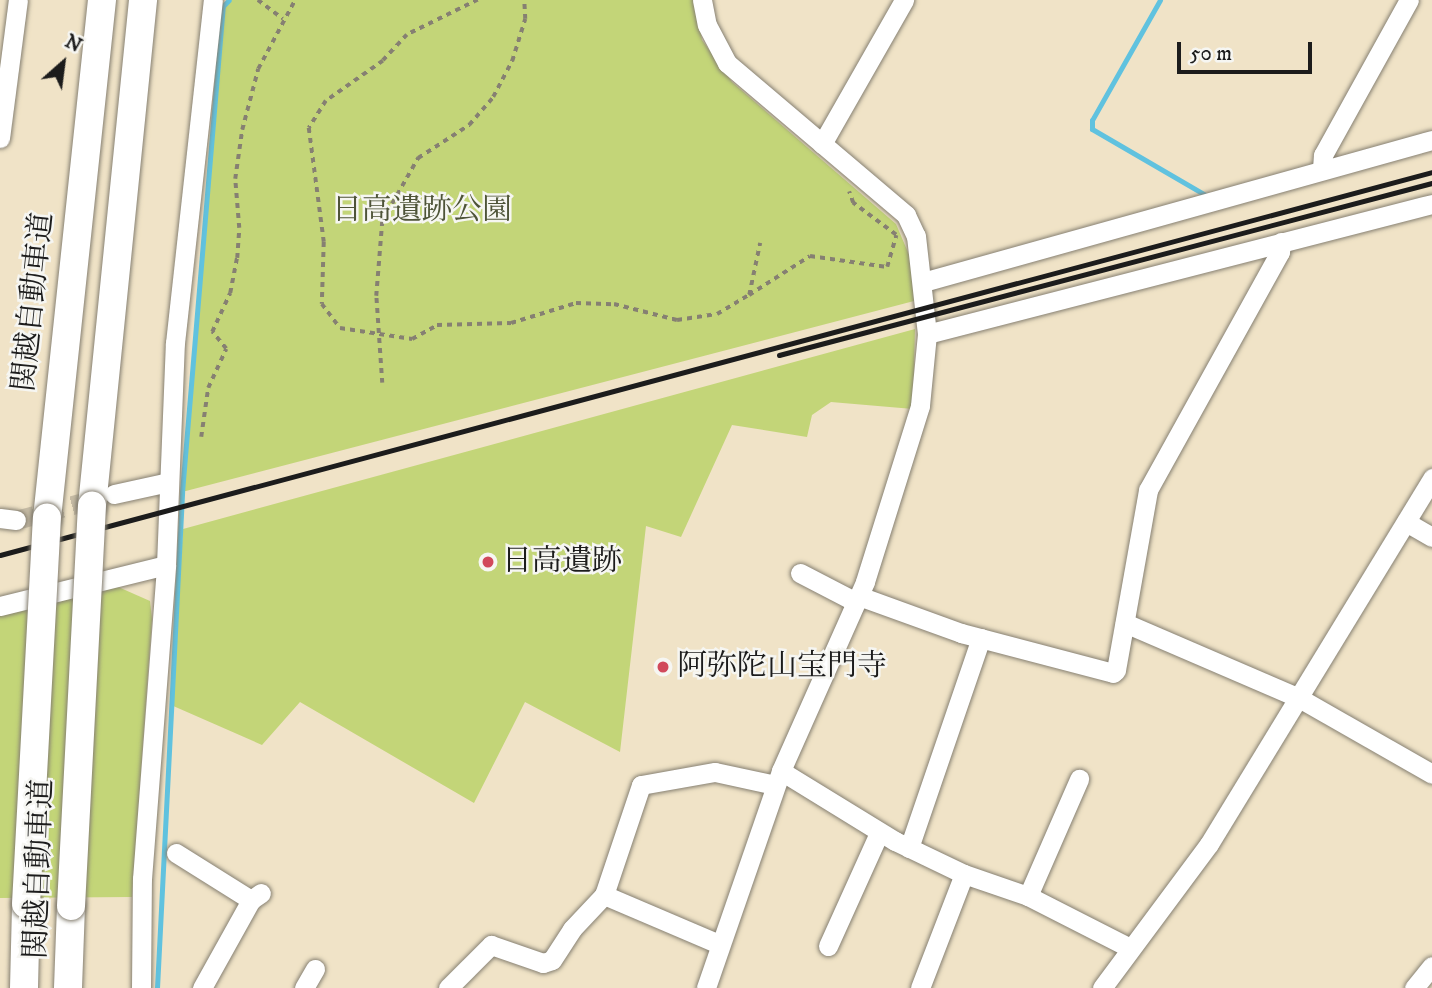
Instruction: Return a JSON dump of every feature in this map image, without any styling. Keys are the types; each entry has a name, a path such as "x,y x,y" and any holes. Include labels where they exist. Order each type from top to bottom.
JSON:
{"highway":[{"name":"関越自動車道","path":"24,988 26,904 47,518 102,0"},
{"name":"関越自動車道","path":"68,988 71,906 142,0"}],"street":[{"path":"0,138 18,0"},
{"path":"141,988 142,879 166,565 175,342 213,0"},
{"path":"702,0 707,24 727,62 906,215 916,236 927,334 920,407 857,599 778,778 706,988"},
{"path":"822,144 904,0"},
{"path":"1322,169 1323,155 1409,0"},
{"path":"923,282 1432,140"},
{"path":"927,334 1432,204"},
{"path":"800,573 857,599 981,638 1113,673 1154,475 1280,252 1281,242"},
{"path":"1102,988 1209,845 1432,478"},
{"path":"103,500 169,482"},
{"path":"1406,522 1432,537"},
{"path":"0,606 166,565"},
{"path":"1125,623 1299,698 1432,774"},
{"path":"909,848 981,638"},
{"path":"448,988 491,945 548,963 604,895 641,785 715,772 778,778 909,848 964,874 1028,896 1130,948"},
{"path":"1028,896 1079,779"},
{"path":"828,946 879,833"},
{"path":"176,853 256,897 202,988"},
{"path":"920,988 964,874"},
{"path":"604,895 719,944"},
{"path":"1414,988 1432,966"},
{"path":"304,988 315,969"}],"path":[{"path":"258,0 283,19"},
{"path":"201,437 208,388 226,349 212,332 230,293 237,258 239,228 235,179 242,130 258,69 295,0"},
{"path":"478,0 407,35 383,61 326,102 309,128 324,242 322,304 340,328 412,339 437,326 511,323 576,303 614,304 677,320 717,314 810,256 887,267"},
{"path":"382,383 381,335 376,296 382,221 418,158 469,125 493,97 512,61 525,19 524,0"},
{"path":"749,295 760,243"}],"green space":[{"name":"日高遺跡公園","path":"229,0 695,0 702,40 732,82 896,224 910,257 914,301 182,492 223,6"},
{"path":"915,329 913,409 831,402 812,415 807,437 732,425 681,537 646,526 620,752 525,702 474,803 300,702 262,745 171,705 183,529"},
{"path":"116,586 150,601 152,619 132,897 0,898 0,613"}],"waterway":[{"path":"157,988 182,492 223,6 229,0"},
{"path":"1160,0 1092,120 1092,129 1207,196"}],"tunnel":[{"path":"16,520 103,497"}],"railway":[{"path":"0,555 1432,172"},
{"path":"779,355 1432,183"}],"place":[{"name":"日高遺跡","path":"488,562"},
{"name":"阿弥陀山宝門寺","path":"663,667"}]}
